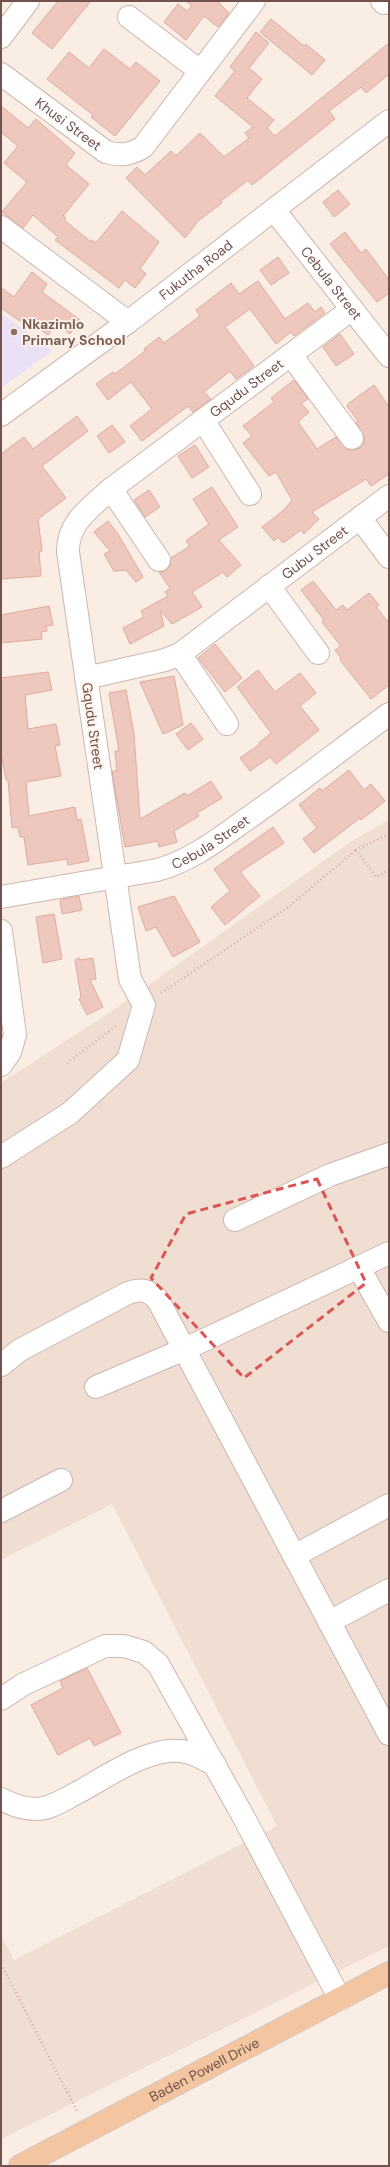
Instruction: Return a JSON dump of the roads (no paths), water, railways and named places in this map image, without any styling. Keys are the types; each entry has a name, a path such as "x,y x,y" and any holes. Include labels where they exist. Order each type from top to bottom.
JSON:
{"main road":[{"name":"Baden Powell Drive","path":"20,2166 389,1973"}],"street":[{"path":"1,37 28,1"},
{"name":"Khusi Street","path":"1,74 106,152 120,156 133,153 143,147 254,1"},
{"path":"129,17 200,71"},
{"name":"Fukutha Road","path":"1,415 128,322 389,121"},
{"name":"Cebula Street","path":"274,210 389,356"},
{"path":"1,228 128,322"},
{"name":"Gqudu Street","path":"1,1157 70,1113 128,1060 144,1005 130,979 114,876 68,546 71,531 78,519 111,489 352,309"},
{"name":"Gqudu Street","path":"291,355 352,438"},
{"name":"Gqudu Street","path":"203,420 250,494"},
{"path":"111,489 159,560"},
{"name":"Gubu Street","path":"86,678 165,660 180,654 389,496"},
{"name":"Gubu Street","path":"360,518 389,557"},
{"name":"Gubu Street","path":"269,586 318,653"},
{"path":"180,654 228,724"},
{"name":"Cebula Street","path":"1,897 114,876 157,870 175,865 193,856 271,803 389,714"},
{"path":"1,931 3,966 15,1035 10,1052 1,1065"},
{"path":"235,1220 330,1175 389,1154"},
{"path":"96,1387 185,1349 389,1253"},
{"path":"358,1268 389,1321"},
{"path":"1,1365 20,1350 128,1293 140,1289 152,1293 158,1300 185,1349 329,1622 382,1704 389,1734"},
{"path":"1,1511 61,1480"},
{"path":"294,1556 389,1505"},
{"path":"329,1622 389,1590"},
{"path":"1,1699 24,1684 105,1646 124,1646 144,1652 158,1664 215,1765 340,1999"},
{"path":"1,1799 16,1807 36,1809 58,1803 140,1759 163,1751 181,1751 195,1754 215,1765"}],"place":[{"name":"Nkazimlo Primary School","path":"14,332"}]}
